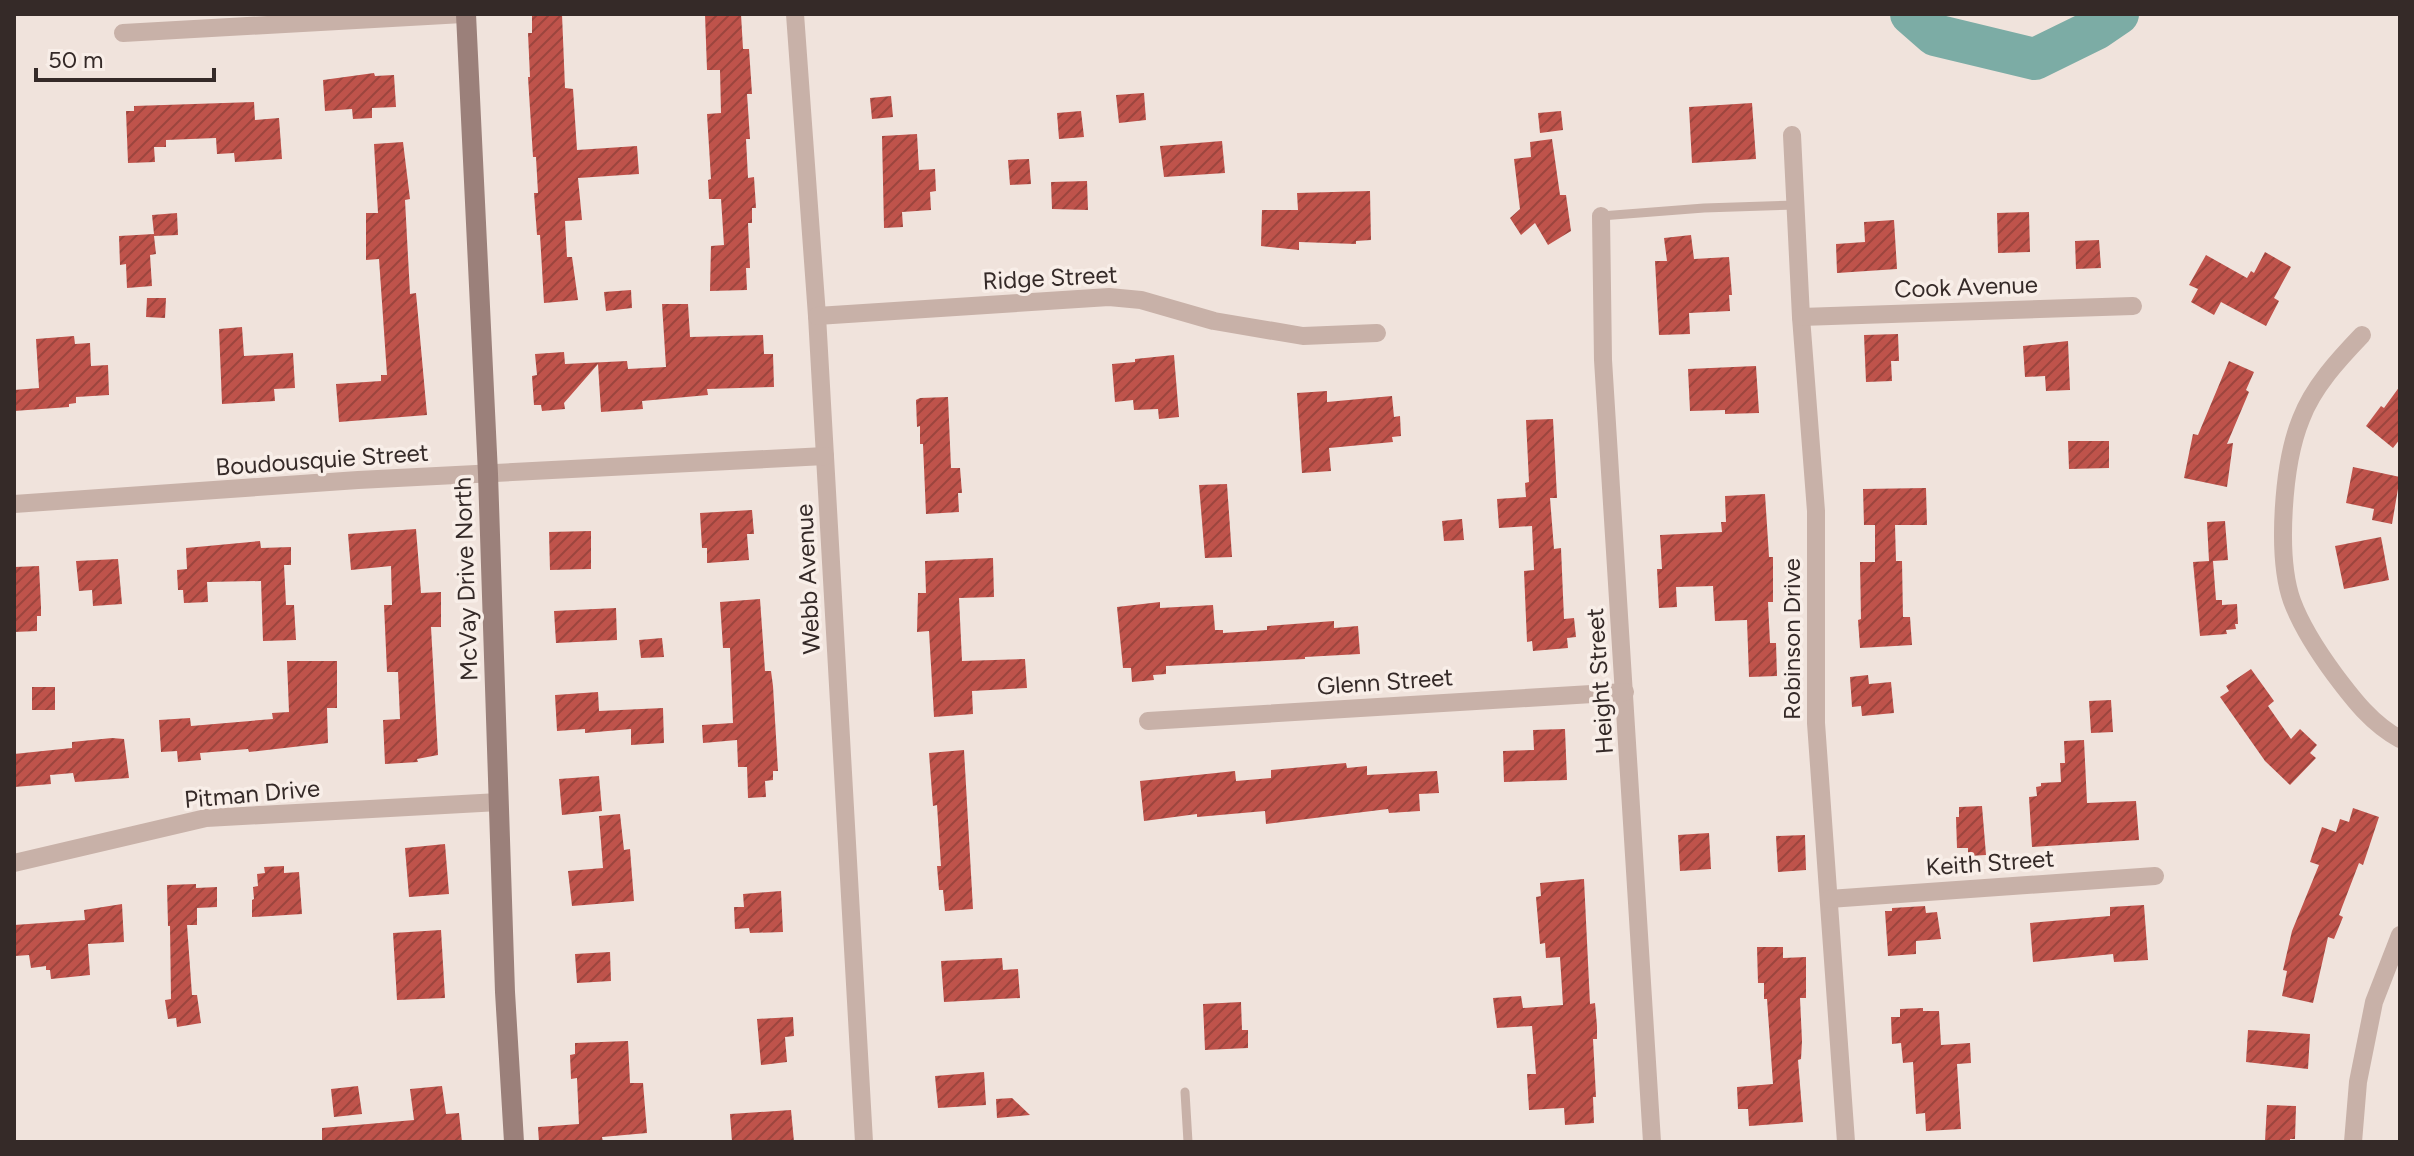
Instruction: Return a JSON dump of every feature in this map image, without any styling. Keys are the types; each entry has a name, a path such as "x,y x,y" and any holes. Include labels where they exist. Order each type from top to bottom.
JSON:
{"street":[{"path":"123,33 464,14"},
{"name":"McVay Drive North","path":"464,14 488,474 514,1142"},
{"name":"Webb Avenue","path":"795,14 817,316 864,1142"},
{"name":"Robinson Drive","path":"1792,135 1801,317 1816,511 1816,723 1846,1142"},
{"name":"Height Street","path":"1601,216 1603,360 1652,1142"},
{"name":"Ridge Street","path":"817,316 1109,297 1141,300 1214,321 1303,336 1377,333"},
{"name":"Cook Avenue","path":"1801,317 2133,306"},
{"path":"2362,335 2334,364 2301,417 2287,465 2284,546 2291,598 2313,646 2357,704 2400,739"},
{"name":"Boudousquie Street","path":"14,504 825,456"},
{"name":"Glenn Street","path":"1148,721 1625,692"},
{"name":"Pitman Drive","path":"14,863 206,818 499,802"},
{"name":"Keith Street","path":"1829,899 2155,876"},
{"path":"2353,1142 2358,1082 2374,1002 2400,935"}],"lane":[{"path":"1601,216 1797,205"},
{"path":"1185,1092 1188,1142"}],"building":[{"path":"532,14 562,14 565,88 573,89 577,150 637,146 639,174 578,178 582,220 565,221 567,257 572,257 578,300 544,303 528,77 528,33 532,33"},
{"path":"705,14 741,14 743,49 749,49 752,94 747,94 750,139 746,139 748,178 754,177 756,208 752,208 752,223 748,223 750,268 746,268 747,290 710,291 711,246 724,245 721,199 709,199 708,180 711,179 707,114 721,113 720,70 707,70"},
{"path":"374,73 375,76 394,75 396,107 372,108 372,118 353,119 352,109 325,111 323,80"},
{"path":"1144,93 1146,120 1119,123 1116,95"},
{"path":"891,96 893,117 872,119 870,98"},
{"path":"254,102 255,120 279,118 282,159 235,162 234,153 217,154 216,138 166,140 166,147 154,147 155,162 128,163 126,111 134,111 134,106"},
{"path":"1752,103 1756,159 1692,163 1689,107"},
{"path":"1081,111 1084,137 1059,139 1057,113"},
{"path":"1561,111 1563,130 1540,133 1538,113"},
{"path":"917,134 919,170 935,169 936,191 930,192 931,210 902,212 903,227 884,228 882,136"},
{"path":"1552,139 1560,195 1566,195 1571,231 1548,245 1535,223 1521,235 1510,218 1520,209 1514,159 1531,157 1530,142"},
{"path":"1222,141 1225,173 1164,177 1160,146"},
{"path":"403,142 410,199 405,200 410,294 416,293 427,415 339,422 336,384 381,381 381,375 387,375 379,259 366,260 366,213 378,213 374,144"},
{"path":"1029,159 1031,184 1010,185 1008,160"},
{"path":"1087,181 1088,210 1052,209 1051,182"},
{"path":"1370,191 1371,240 1356,241 1356,244 1299,242 1299,250 1261,246 1262,210 1298,210 1297,193"},
{"path":"2029,212 2030,252 1998,253 1997,213"},
{"path":"177,213 178,235 154,236 156,254 150,255 152,286 127,288 126,264 120,265 119,236 154,234 152,215"},
{"path":"1894,220 1897,269 1837,273 1836,244 1865,242 1864,222"},
{"path":"1691,235 1694,259 1729,257 1730,311 1689,313 1690,334 1659,335 1655,261 1667,261 1664,238"},
{"path":"2099,240 2101,268 2076,269 2075,241"},
{"path":"2265,252 2291,267 2274,298 2279,301 2266,326 2221,302 2214,315 2191,302 2198,289 2189,285 2206,255 2247,278 2251,271 2254,273"},
{"path":"631,290 632,308 606,311 604,292"},
{"path":"147,298 166,298 165,318 146,317"},
{"path":"662,304 688,304 690,337 763,335 764,354 773,354 774,387 707,389 708,395 642,401 643,409 601,412 598,364 564,403 565,409 542,411 541,405 534,405 532,376 537,375 535,354 564,352 565,364 627,361 628,369 666,367"},
{"path":"242,327 244,356 293,353 295,388 274,389 275,401 222,404 219,329"},
{"path":"1898,334 1899,361 1891,361 1892,381 1866,382 1864,335"},
{"path":"74,336 75,344 90,343 91,366 108,365 109,395 76,397 76,403 69,404 69,407 14,411 14,390 39,388 36,339"},
{"path":"2068,341 2070,390 2046,391 2045,376 2025,377 2023,346"},
{"path":"1174,355 1179,417 1159,419 1158,409 1134,410 1133,400 1115,402 1112,364"},
{"path":"2229,361 2254,372 2227,444 2233,443 2227,487 2184,478 2193,434 2198,435"},
{"path":"1756,366 1759,413 1690,411 1688,369"},
{"path":"2400,386 2400,439 2393,448 2366,426"},
{"path":"1327,391 1327,402 1392,396 1394,417 1400,416 1401,436 1392,437 1393,442 1329,448 1331,471 1302,473 1297,393"},
{"path":"948,397 951,468 960,468 962,493 958,493 959,512 926,514 923,444 920,444 920,426 917,427 916,400"},
{"path":"1553,419 1557,498 1550,498 1554,549 1561,548 1564,619 1574,618 1576,637 1567,638 1568,648 1533,651 1532,641 1527,642 1524,571 1534,570 1532,526 1499,528 1497,499 1526,497 1525,483 1529,482 1526,420"},
{"path":"2068,441 2109,441 2109,468 2069,469"},
{"path":"2353,467 2400,477 2392,524 2372,520 2374,509 2346,503"},
{"path":"1227,484 1232,557 1205,558 1199,485"},
{"path":"1926,488 1927,525 1895,525 1896,561 1902,561 1903,617 1910,617 1912,645 1860,648 1860,562 1875,562 1875,525 1864,525 1863,489"},
{"path":"1765,494 1769,557 1773,557 1773,602 1768,602 1770,643 1776,643 1777,676 1749,677 1747,620 1715,621 1713,586 1676,587 1677,607 1659,608 1657,569 1662,569 1660,535 1722,532 1721,522 1726,522 1725,496"},
{"path":"752,510 754,534 747,534 749,560 707,563 707,548 702,548 700,513"},
{"path":"1462,519 1464,540 1444,541 1442,521"},
{"path":"2225,521 2228,560 2213,561 2216,600 2222,600 2222,605 2237,604 2238,624 2235,624 2236,629 2226,630 2227,634 2200,636 2193,562 2209,561 2207,522"},
{"path":"416,529 421,593 441,592 441,627 431,627 438,755 417,759 418,762 385,764 383,720 400,719 398,672 387,672 384,605 392,605 391,566 351,570 348,534"},
{"path":"591,531 591,569 550,570 549,532"},
{"path":"2381,537 2389,580 2344,589 2335,546"},
{"path":"260,541 261,548 291,547 291,565 284,565 286,605 294,605 296,640 263,641 261,581 207,582 208,602 184,603 183,590 178,590 177,570 187,569 186,548"},
{"path":"993,558 994,597 959,598 962,661 1025,659 1027,688 972,691 973,714 934,717 929,631 917,632 918,593 926,593 925,561"},
{"path":"118,559 122,604 93,606 92,590 79,591 76,561"},
{"path":"39,566 41,616 37,616 37,631 14,632 14,567"},
{"path":"760,599 765,671 771,671 773,686 778,771 773,771 773,780 765,781 766,797 748,798 747,767 738,767 737,740 703,743 702,725 733,723 730,648 723,648 720,602"},
{"path":"1160,602 1160,608 1213,605 1215,630 1223,630 1223,633 1334,621 1334,628 1358,626 1360,654 1166,666 1166,674 1153,675 1154,680 1132,682 1131,668 1123,668 1117,607"},
{"path":"616,608 617,640 556,643 554,611"},
{"path":"662,638 664,657 641,658 639,640"},
{"path":"287,661 337,661 337,708 327,708 328,743 249,752 248,749 200,753 201,760 178,762 177,751 161,752 159,720 190,718 191,726 273,719 272,713 289,712"},
{"path":"2251,669 2274,701 2268,706 2291,739 2300,729 2317,745 2310,753 2316,758 2290,785 2265,761 2220,697 2229,691 2226,686"},
{"path":"1868,675 1869,684 1891,682 1894,713 1862,716 1861,706 1852,707 1850,677"},
{"path":"32,687 55,687 55,710 32,710"},
{"path":"598,692 599,711 663,708 664,743 631,745 631,729 585,733 585,729 557,731 555,695"},
{"path":"2111,700 2113,732 2091,733 2089,701"},
{"path":"1565,729 1567,780 1504,782 1503,751 1534,750 1533,730"},
{"path":"124,739 129,778 75,782 73,773 50,775 51,784 14,787 14,754 72,748 72,742"},
{"path":"2084,740 2087,803 2136,801 2139,840 2032,847 2029,797 2037,796 2036,787 2041,783 2061,782 2060,763 2065,763 2064,741"},
{"path":"964,750 973,909 945,911 943,890 939,890 937,866 941,866 937,805 933,806 929,753"},
{"path":"1346,763 1347,768 1367,766 1367,775 1437,771 1439,793 1419,794 1420,811 1389,813 1388,809 1266,824 1265,811 1197,817 1197,814 1144,821 1140,781 1235,771 1236,781 1271,778 1271,770"},
{"path":"599,776 602,811 562,815 559,779"},
{"path":"1982,806 1986,855 1968,856 1968,848 1957,848 1956,817 1959,817 1959,807"},
{"path":"2353,808 2379,817 2363,865 2359,863 2339,915 2343,917 2334,939 2328,937 2313,1003 2282,996 2287,971 2283,970 2292,931 2319,865 2310,862 2322,827 2336,832 2340,819 2349,822"},
{"path":"620,814 624,850 630,849 634,901 572,906 568,871 603,868 599,816"},
{"path":"1709,833 1711,869 1680,871 1678,835"},
{"path":"1805,835 1806,870 1778,872 1776,836"},
{"path":"445,844 449,894 409,897 405,848"},
{"path":"284,866 284,873 299,872 302,914 252,917 253,887 258,886 257,874 265,873 264,867"},
{"path":"1584,879 1590,1004 1595,1003 1597,1026 1597,1039 1593,1039 1594,1123 1565,1125 1564,1108 1529,1110 1527,1074 1536,1074 1532,1026 1497,1028 1493,998 1521,996 1523,1008 1563,1005 1560,957 1546,958 1545,943 1540,944 1536,897 1541,896 1540,883"},
{"path":"196,884 196,888 217,887 217,907 197,908 197,925 187,925 192,995 197,995 201,1023 177,1027 176,1018 168,1019 165,1000 171,999 167,885"},
{"path":"781,891 783,932 750,933 749,928 735,929 734,907 744,907 743,894"},
{"path":"122,904 124,942 88,944 90,975 51,979 46,966 31,968 29,955 15,956 14,925 85,920 84,910"},
{"path":"2144,905 2148,960 2114,962 2113,954 2033,962 2030,923 2110,916 2110,907"},
{"path":"1925,906 1926,913 1937,912 1941,939 1916,941 1916,954 1888,956 1885,911"},
{"path":"441,930 445,998 397,1000 393,933"},
{"path":"1757,947 1783,947 1783,958 1806,957 1806,998 1800,998 1802,1041 1801,1059 1798,1060 1803,1122 1749,1126 1748,1109 1738,1109 1737,1087 1773,1084 1767,999 1764,999 1764,983 1758,983"},
{"path":"610,952 611,981 577,983 575,954"},
{"path":"1002,958 1003,970 1018,969 1020,998 944,1002 941,961"},
{"path":"1241,1002 1242,1030 1248,1030 1248,1048 1205,1050 1203,1004"},
{"path":"1923,1008 1923,1011 1939,1011 1941,1045 1970,1043 1971,1063 1957,1064 1961,1129 1926,1131 1925,1113 1916,1114 1913,1062 1903,1063 1901,1043 1892,1044 1891,1017 1900,1017 1900,1009"},
{"path":"793,1017 794,1036 785,1037 787,1062 761,1065 757,1019"},
{"path":"2248,1030 2310,1034 2308,1069 2246,1062"},
{"path":"628,1041 630,1083 643,1083 647,1133 602,1137 603,1142 539,1142 538,1127 579,1124 577,1078 571,1079 570,1055 575,1054 575,1043"},
{"path":"984,1072 986,1105 938,1108 935,1076"},
{"path":"358,1086 362,1114 334,1117 331,1089"},
{"path":"442,1086 446,1114 459,1113 462,1142 322,1142 322,1128 414,1120 410,1089"},
{"path":"1012,1098 1030,1115 997,1118 996,1099"},
{"path":"2267,1105 2296,1106 2295,1139 2290,1139 2290,1142 2265,1141"},
{"path":"791,1110 794,1142 732,1142 730,1114"}],"waterway":[{"path":"1911,14 1935,35 2035,59 2096,29 2118,14"}]}
